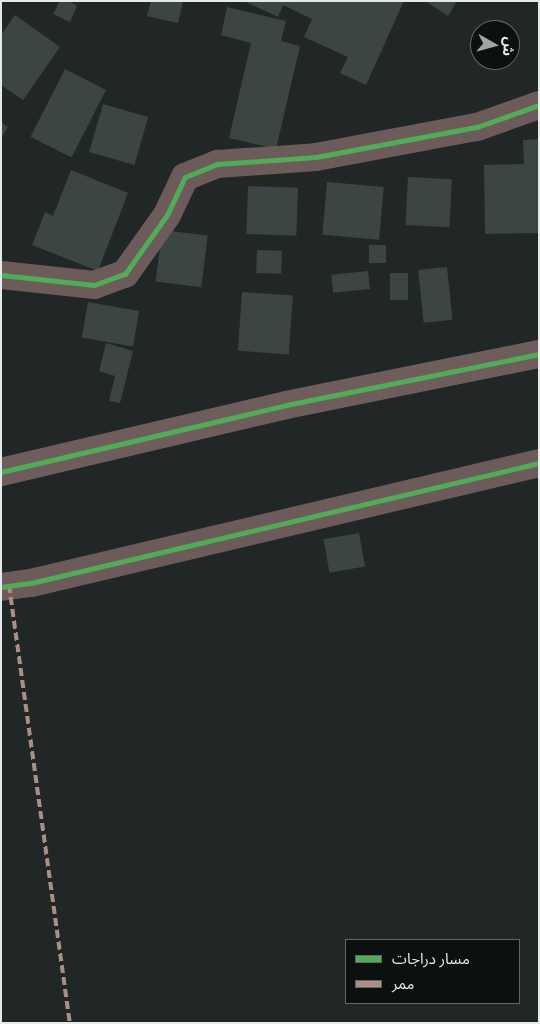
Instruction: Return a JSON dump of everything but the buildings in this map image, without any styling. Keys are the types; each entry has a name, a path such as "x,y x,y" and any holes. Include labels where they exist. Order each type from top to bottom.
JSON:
{"street":[{"path":"1,275 94,285 125,274 167,215 185,177 217,164 316,157 477,127 539,105"},
{"path":"1,472 286,406 539,354"},
{"path":"1,587 31,583 539,463"}],"marked path":[{"path":"9,585 70,1023"}],"cycle path":[{"path":"1,275 94,285 125,274 167,215 185,177 217,164 316,157 477,127 539,105"},
{"path":"1,472 286,405 539,354"},
{"path":"1,587 31,583 539,463"}]}
